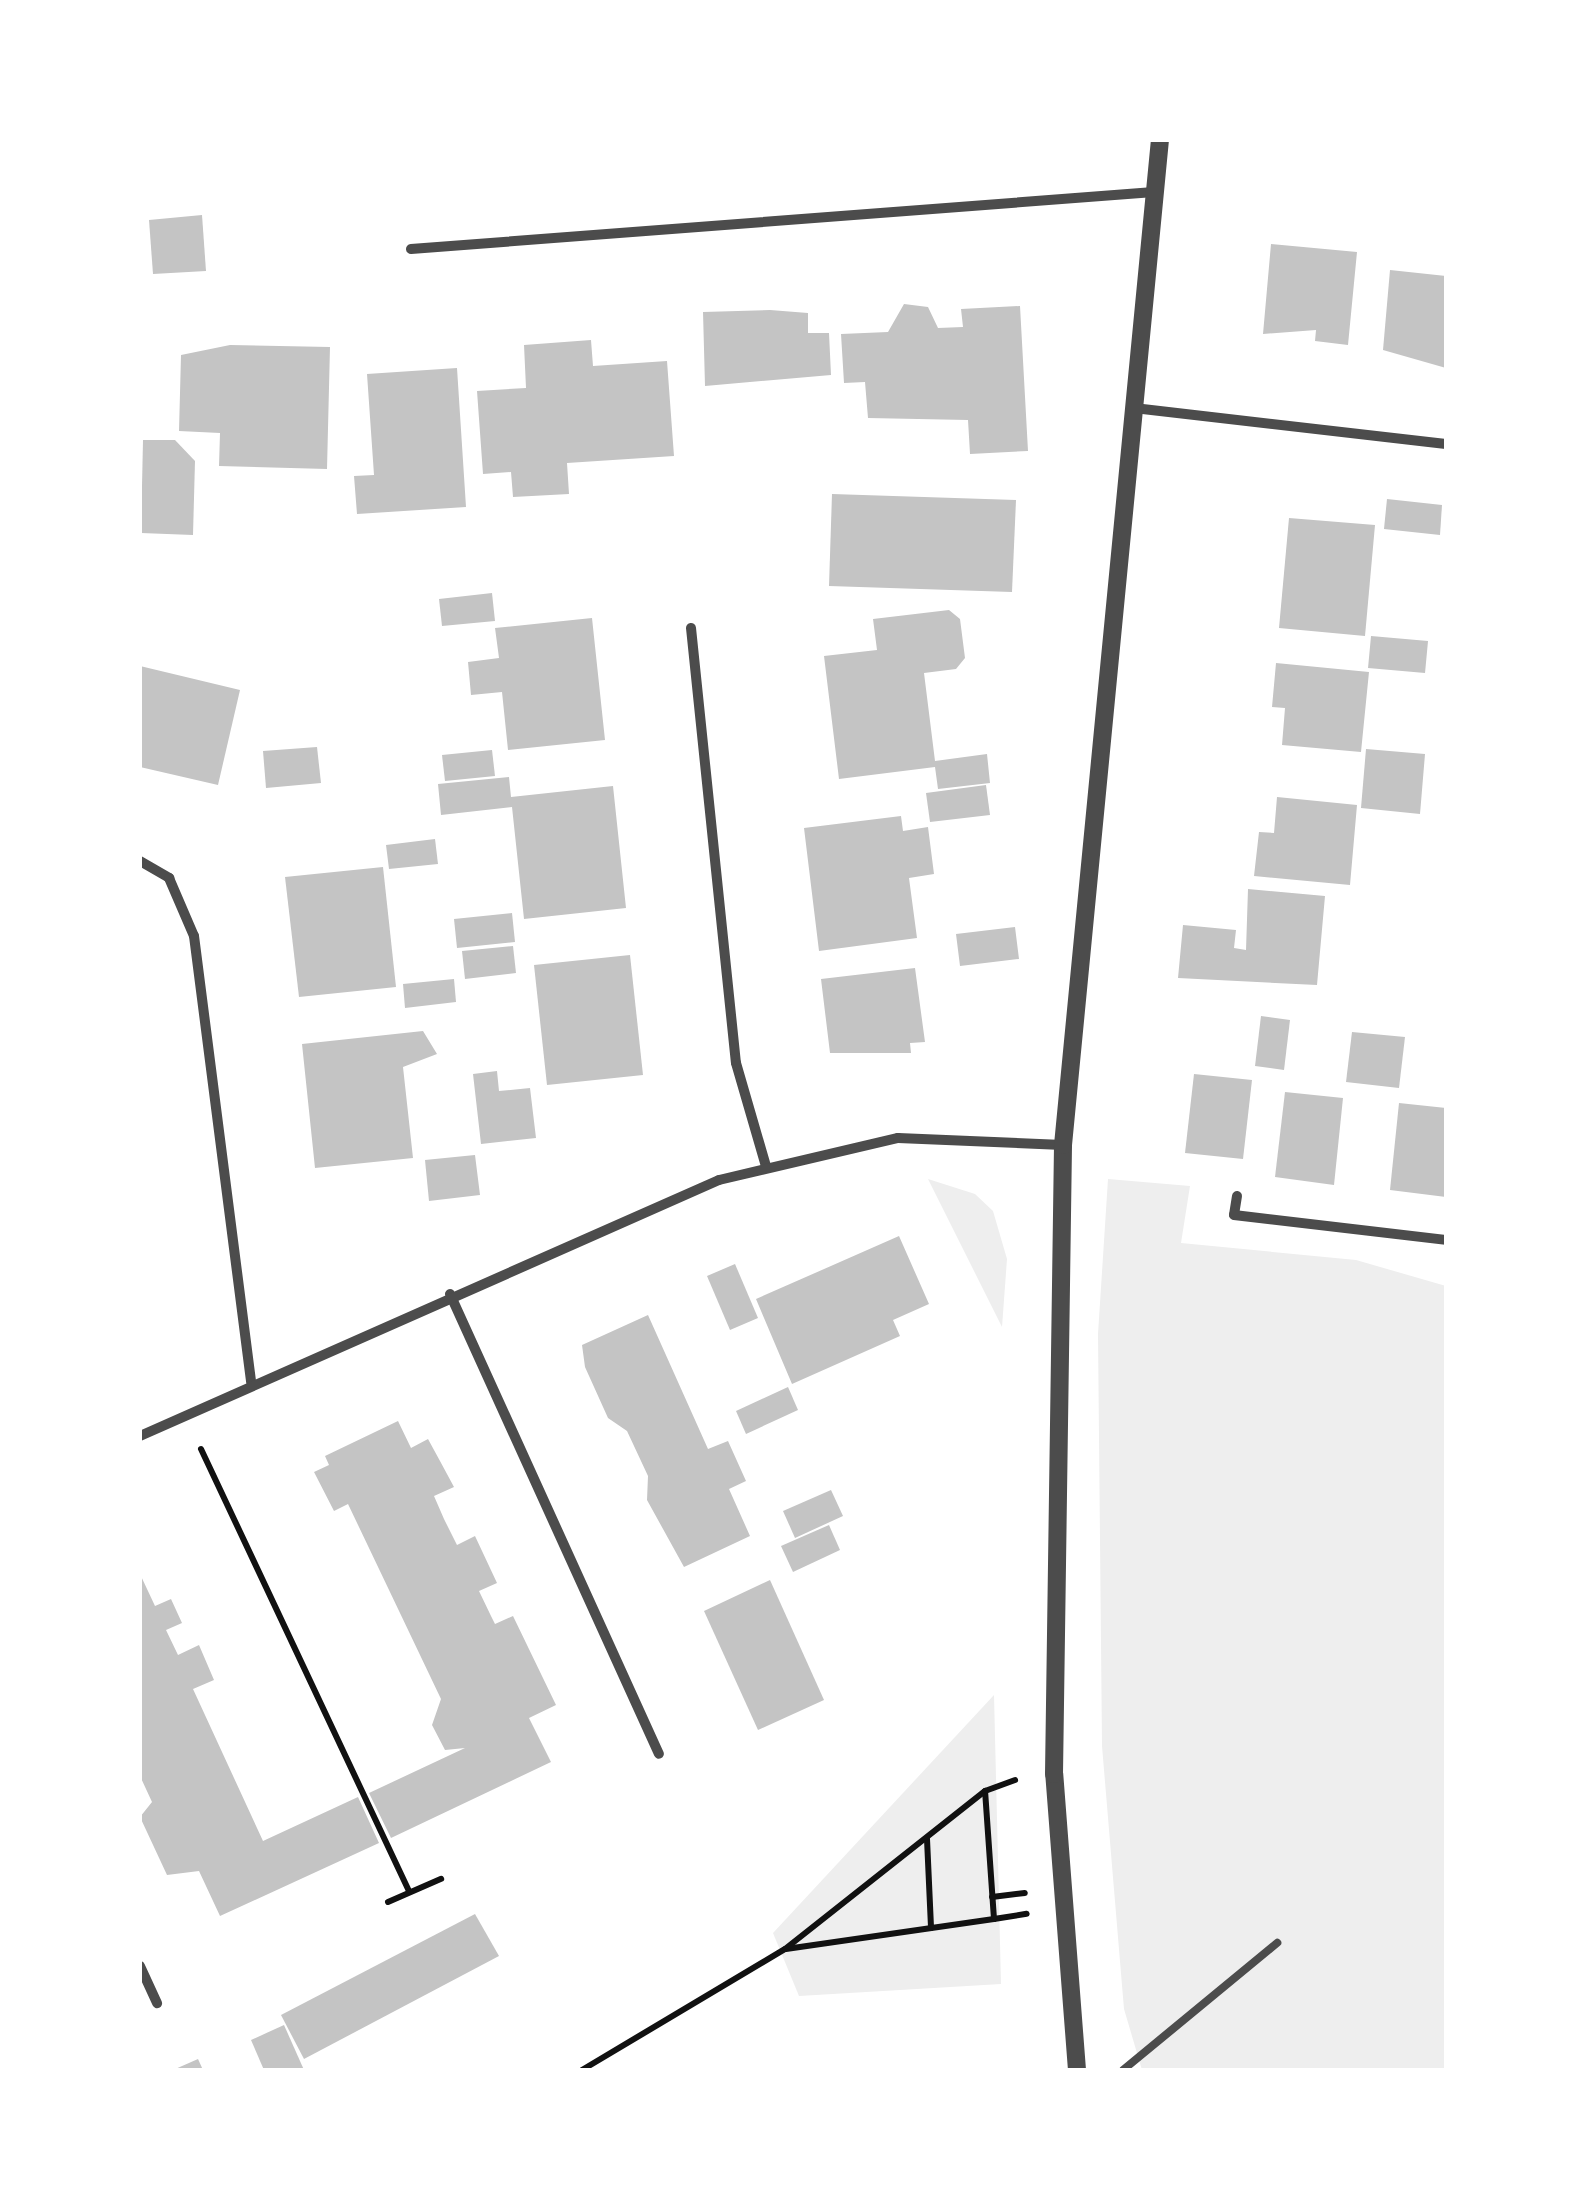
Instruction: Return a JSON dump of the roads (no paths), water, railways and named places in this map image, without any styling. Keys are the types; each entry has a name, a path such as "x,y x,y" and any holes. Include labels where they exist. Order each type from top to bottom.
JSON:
{"street":[{"path":"1078,2070 1054,1774 1063,1145 1160,140"},
{"path":"411,249 1154,192"},
{"path":"1132,408 1446,444"},
{"path":"691,628 736,1063 766,1166"},
{"path":"140,862 168,878 194,936 251,1382"},
{"path":"140,1436 450,1294 766,1166 911,1137 1063,1145"},
{"path":"1237,1196 1234,1215 1446,1240"},
{"path":"450,1294 659,1754"},
{"path":"140,1966 157,2003"}],"lane":[{"path":"1123,2070 1277,1942"}]}
